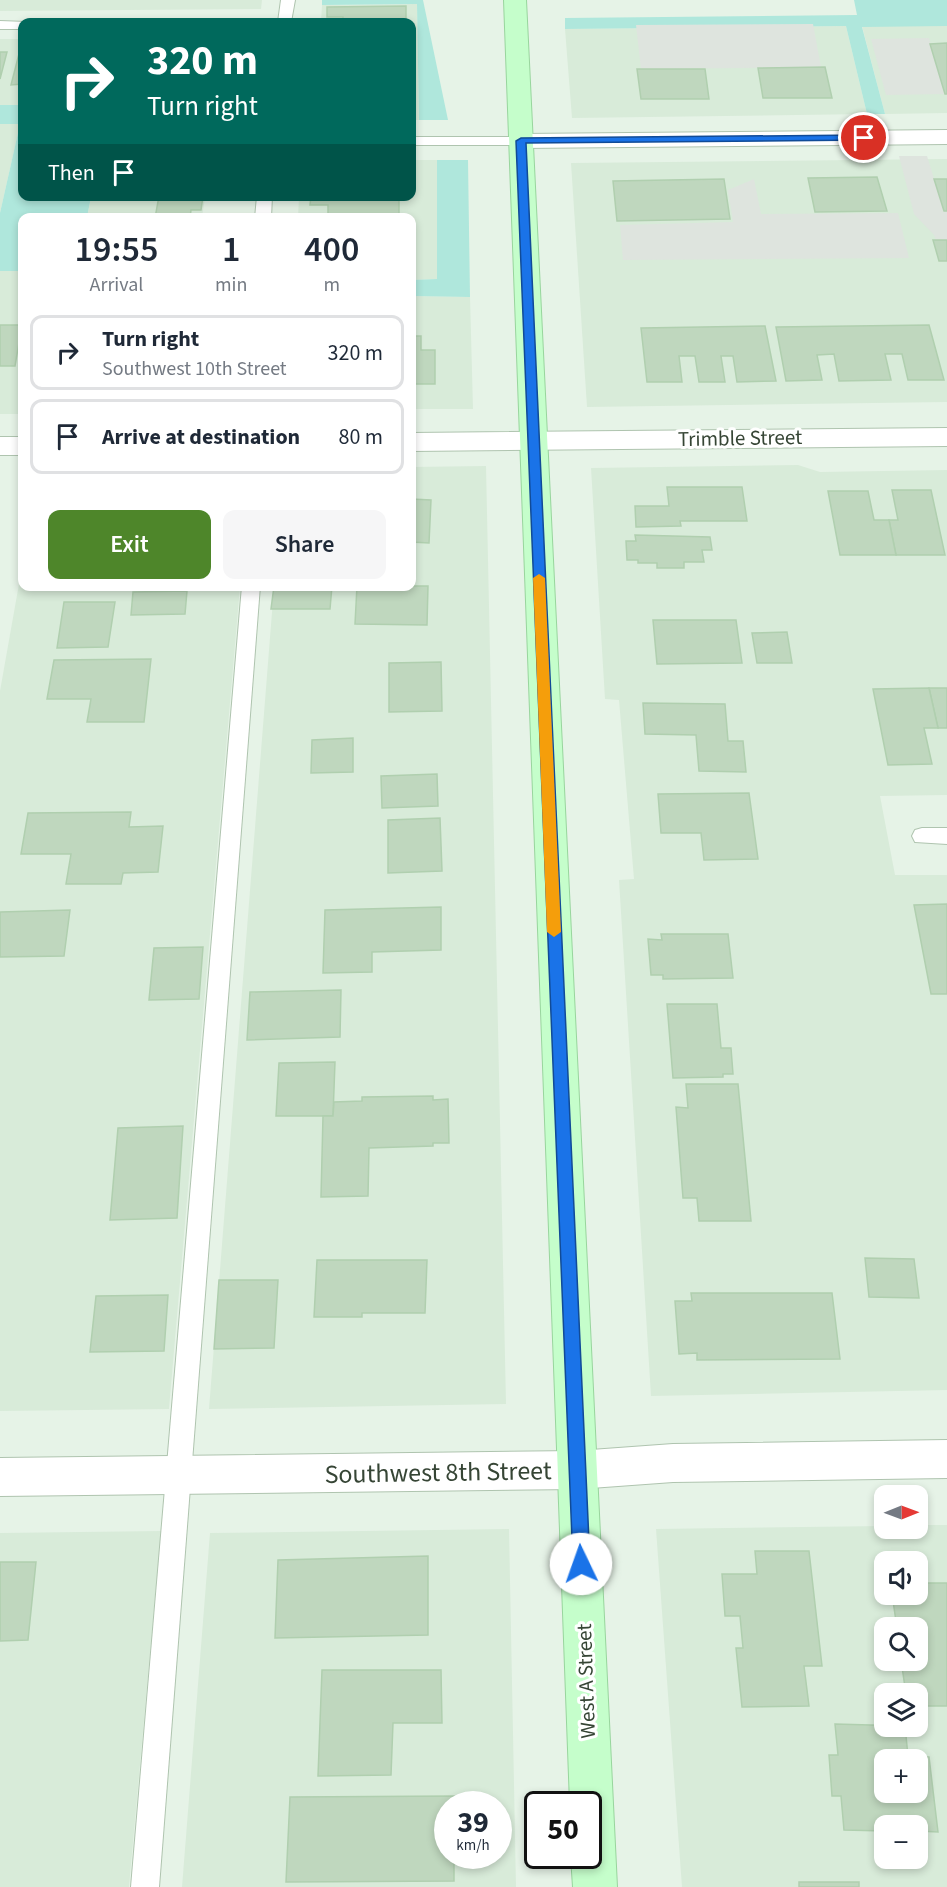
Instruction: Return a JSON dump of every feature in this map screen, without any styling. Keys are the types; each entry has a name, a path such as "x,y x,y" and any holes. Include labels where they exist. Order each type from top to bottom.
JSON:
{"main road":[{"name":"West A Street","path":"515,0 594,1887"}],"street":[{"path":"521,141 947,137"},
{"name":"Trimble Street","path":"416,442 947,437"},
{"name":"Southwest 8th Street","path":"0,1477 577,1470 673,1463 947,1459"}],"lane":[{"path":"286,18 288,0"},
{"path":"0,25 18,25"},
{"path":"416,141 521,141"},
{"path":"145,1887 251,591"},
{"path":"922,836 947,836"}],"shaded area":[{"path":"0,0 262,0 261,9 0,11"},
{"path":"322,0 423,0 448,120 419,120 417,4 322,5"},
{"path":"854,0 947,0 947,26 862,27 885,114 867,114 846,26 565,29 565,18 857,15"},
{"path":"417,4 419,120 416,120 416,18 321,18 322,5"},
{"path":"813,24 821,67 641,69 636,25"},
{"path":"846,26 867,114 572,118 565,29"},
{"path":"862,26 947,26 947,113 885,114"},
{"path":"929,38 945,94 886,95 871,39"},
{"path":"0,39 18,39 18,105 0,105"},
{"path":"0,105 18,105 18,124 0,124"},
{"path":"0,124 18,124 18,133 0,213"},
{"path":"18,133 18,201 90,201 88,213 18,213 18,271 0,271 0,213"},
{"path":"899,156 927,156 944,211 947,211 947,240 936,240 914,214"},
{"path":"947,159 947,402 587,407 571,163"},
{"path":"416,160 437,160 437,279 416,280 416,213 298,213 299,201 416,201"},
{"path":"437,160 468,160 470,297 416,296 416,280 437,279"},
{"path":"754,179 761,214 898,213 909,258 623,260 620,225 733,222 728,190"},
{"path":"90,201 204,201 203,213 88,213"},
{"path":"0,271 18,271 18,414 0,414"},
{"path":"416,296 470,297 473,409 416,409"},
{"path":"798,465 820,472 947,470 947,795 880,796 895,875 947,875 947,1390 651,1396 619,880 634,879 619,700 605,699 591,468"},
{"path":"486,466 506,1404 209,1409 274,591 416,591 416,467"},
{"path":"18,590 240,591 169,1409 0,1411 0,691"},
{"path":"928,1525 947,1525 947,1887 682,1887 656,1529 874,1526 874,1539 928,1539"},
{"path":"509,1529 516,1887 182,1887 210,1533"},
{"path":"161,1531 129,1887 0,1887 0,1533"}],"building":[{"path":"406,6 406,18 327,17 327,7"},
{"path":"947,43 947,94 945,94 930,44"},
{"path":"0,52 7,52 0,79"},
{"path":"18,58 18,84 11,85"},
{"path":"825,67 832,98 763,98 758,68"},
{"path":"637,69 705,69 709,99 641,99"},
{"path":"877,177 887,211 815,212 808,178"},
{"path":"724,179 730,219 617,221 613,181"},
{"path":"934,179 947,179 947,211 944,211"},
{"path":"158,201 202,201 201,210 191,210 191,213 156,213"},
{"path":"310,201 399,201 399,213 328,213 328,205 310,205"},
{"path":"933,240 947,240 947,261 939,261"},
{"path":"0,325 18,325 15,366 0,366"},
{"path":"929,325 944,380 908,380 902,354 885,354 891,380 839,381 834,354 817,355 822,380 786,381 776,327"},
{"path":"765,326 776,381 737,382 733,356 721,356 725,382 699,382 695,356 679,356 682,382 647,382 641,328"},
{"path":"416,336 421,336 421,350 435,350 435,384 416,384"},
{"path":"667,487 742,487 747,521 680,521 681,526 636,527 635,506 669,506"},
{"path":"892,490 931,490 945,555 896,555 889,520 898,520"},
{"path":"828,491 868,491 874,520 889,520 896,555 840,555"},
{"path":"416,499 431,500 429,543 416,542"},
{"path":"635,535 710,537 712,550 702,550 704,562 684,562 684,568 657,568 657,563 638,563 638,560 627,560 626,541 636,541"},
{"path":"416,586 428,586 427,625 355,624 357,591 416,591"},
{"path":"187,591 185,614 131,615 133,592"},
{"path":"273,591 332,591 330,609 271,609"},
{"path":"64,602 115,602 108,647 57,648"},
{"path":"653,620 736,620 742,663 657,664"},
{"path":"787,632 792,663 757,663 752,633"},
{"path":"151,659 144,722 87,722 91,699 47,699 54,660"},
{"path":"441,662 442,711 389,712 389,663"},
{"path":"929,688 947,688 947,728 938,728"},
{"path":"929,688 938,728 924,728 932,764 888,765 873,689"},
{"path":"643,703 725,704 728,741 743,741 746,772 699,771 696,735 645,734"},
{"path":"353,738 353,772 311,773 312,740"},
{"path":"437,774 438,806 382,808 381,776"},
{"path":"749,793 758,859 704,860 701,833 661,833 658,794"},
{"path":"131,812 129,827 163,826 158,872 123,873 121,884 66,884 71,854 21,854 28,813"},
{"path":"440,818 442,871 388,873 388,820"},
{"path":"947,904 947,994 931,994 914,905"},
{"path":"441,907 441,950 372,952 372,972 323,973 325,910"},
{"path":"70,910 64,956 0,957 0,912"},
{"path":"661,934 728,934 733,978 663,979 663,975 651,975 648,939 662,940"},
{"path":"203,947 199,999 149,1000 154,948"},
{"path":"341,990 340,1037 247,1040 250,992"},
{"path":"667,1004 717,1004 721,1048 731,1048 733,1074 723,1074 723,1077 673,1078"},
{"path":"335,1062 333,1116 276,1116 279,1063"},
{"path":"686,1084 738,1084 751,1221 699,1221 697,1198 683,1198 676,1107 688,1108"},
{"path":"433,1096 433,1100 448,1099 449,1143 433,1143 433,1146 369,1148 368,1196 321,1197 323,1116 333,1116 334,1102 362,1101 362,1097"},
{"path":"183,1126 177,1218 110,1220 118,1128"},
{"path":"865,1258 914,1259 919,1298 869,1297"},
{"path":"317,1260 427,1260 425,1313 362,1313 362,1317 314,1317"},
{"path":"219,1280 278,1280 274,1348 214,1349"},
{"path":"691,1293 832,1293 840,1359 697,1360 697,1353 679,1354 675,1301 692,1301"},
{"path":"168,1295 164,1351 90,1352 96,1296"},
{"path":"755,1551 809,1551 822,1666 804,1666 809,1706 742,1707 736,1648 743,1648 740,1616 725,1616 722,1574 757,1574"},
{"path":"428,1556 428,1635 275,1638 278,1560"},
{"path":"0,1562 36,1562 28,1640 0,1641"},
{"path":"928,1583 947,1583 947,1706 928,1706 928,1683 904,1683 903,1671 928,1671 928,1617 895,1617 894,1605 928,1605"},
{"path":"322,1670 441,1670 442,1723 393,1723 391,1775 318,1776"},
{"path":"835,1724 874,1725 874,1737 906,1737 907,1749 874,1749 874,1803 928,1803 929,1757 938,1832 928,1832 928,1815 874,1815 874,1831 844,1830 841,1796 832,1796 829,1755 838,1755"},
{"path":"434,1796 434,1869 454,1869 454,1881 286,1882 290,1797"},
{"path":"799,1882 859,1882 859,1887 799,1887"}],"slow traffic":[{"path":"539,578 554,932"}],"route":[{"path":"581,1564 521,141 864,138"}]}
